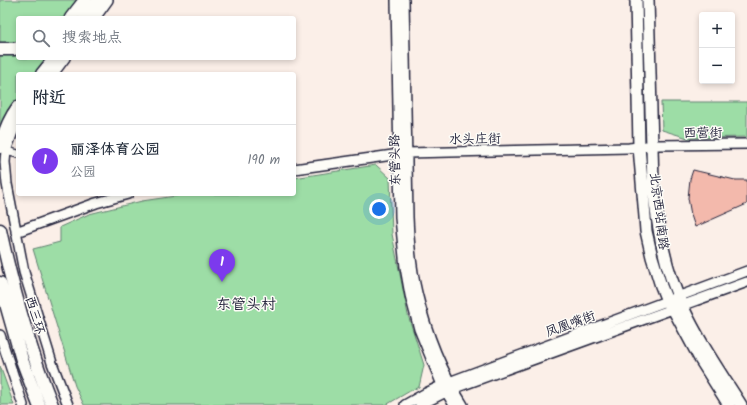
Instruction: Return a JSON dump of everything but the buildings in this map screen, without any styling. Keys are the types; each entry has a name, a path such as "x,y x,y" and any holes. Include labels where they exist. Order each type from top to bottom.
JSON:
{"highway":[{"path":"72,16 85,0"},
{"path":"86,16 98,0"},
{"path":"0,49 16,48"},
{"path":"44,72 52,60"},
{"path":"3,149 6,126 16,110"},
{"name":"西三环","path":"0,230 22,317 34,356 52,405"},
{"name":"西三环","path":"0,283 22,360 39,405"}],"main road":[{"name":"北京西站南路","path":"636,0 641,181 646,231 652,257 656,270 675,303 741,405"},
{"name":"北京西站南路","path":"648,0 655,146 653,184 658,230 675,303 700,359 729,405"}],"street":[{"path":"96,16 108,0"},
{"name":"东管头路","path":"396,0 403,153 412,267 417,293 454,405"},
{"name":"东管头路","path":"403,153 404,0"},
{"path":"54,72 64,60"},
{"path":"16,126 3,149 7,184 24,272 52,363 68,405"},
{"name":"西营街","path":"655,146 747,144"},
{"name":"水头庄街","path":"296,169 403,153 655,146"},
{"path":"3,149 16,153"},
{"path":"16,232 96,203 121,196"},
{"name":"凤凰嘴街","path":"405,405 447,387 675,303 747,271"},
{"name":"凤凰嘴街","path":"675,303 747,282"},
{"path":"0,335 23,405"},
{"name":"东管头路","path":"447,387 463,405"},
{"name":"凤凰嘴街","path":"420,405 447,387"}],"green space":[{"path":"0,0 90,0 82,16 16,16 16,60 50,60 40,72 16,72 16,108 4,125 0,126"},
{"path":"661,102 747,102 747,137 688,138 662,130"},
{"path":"376,165 390,178 392,234 408,315 424,365 419,387 386,405 84,405 75,386 33,249 60,242 60,227 89,214 142,201 176,196 296,196 296,178"},
{"path":"0,366 14,405 0,405"}],"place":[{"name":"丽泽体育公园","path":"222,282"}],"district":[{"name":"东管头村","path":"246,304"}]}
